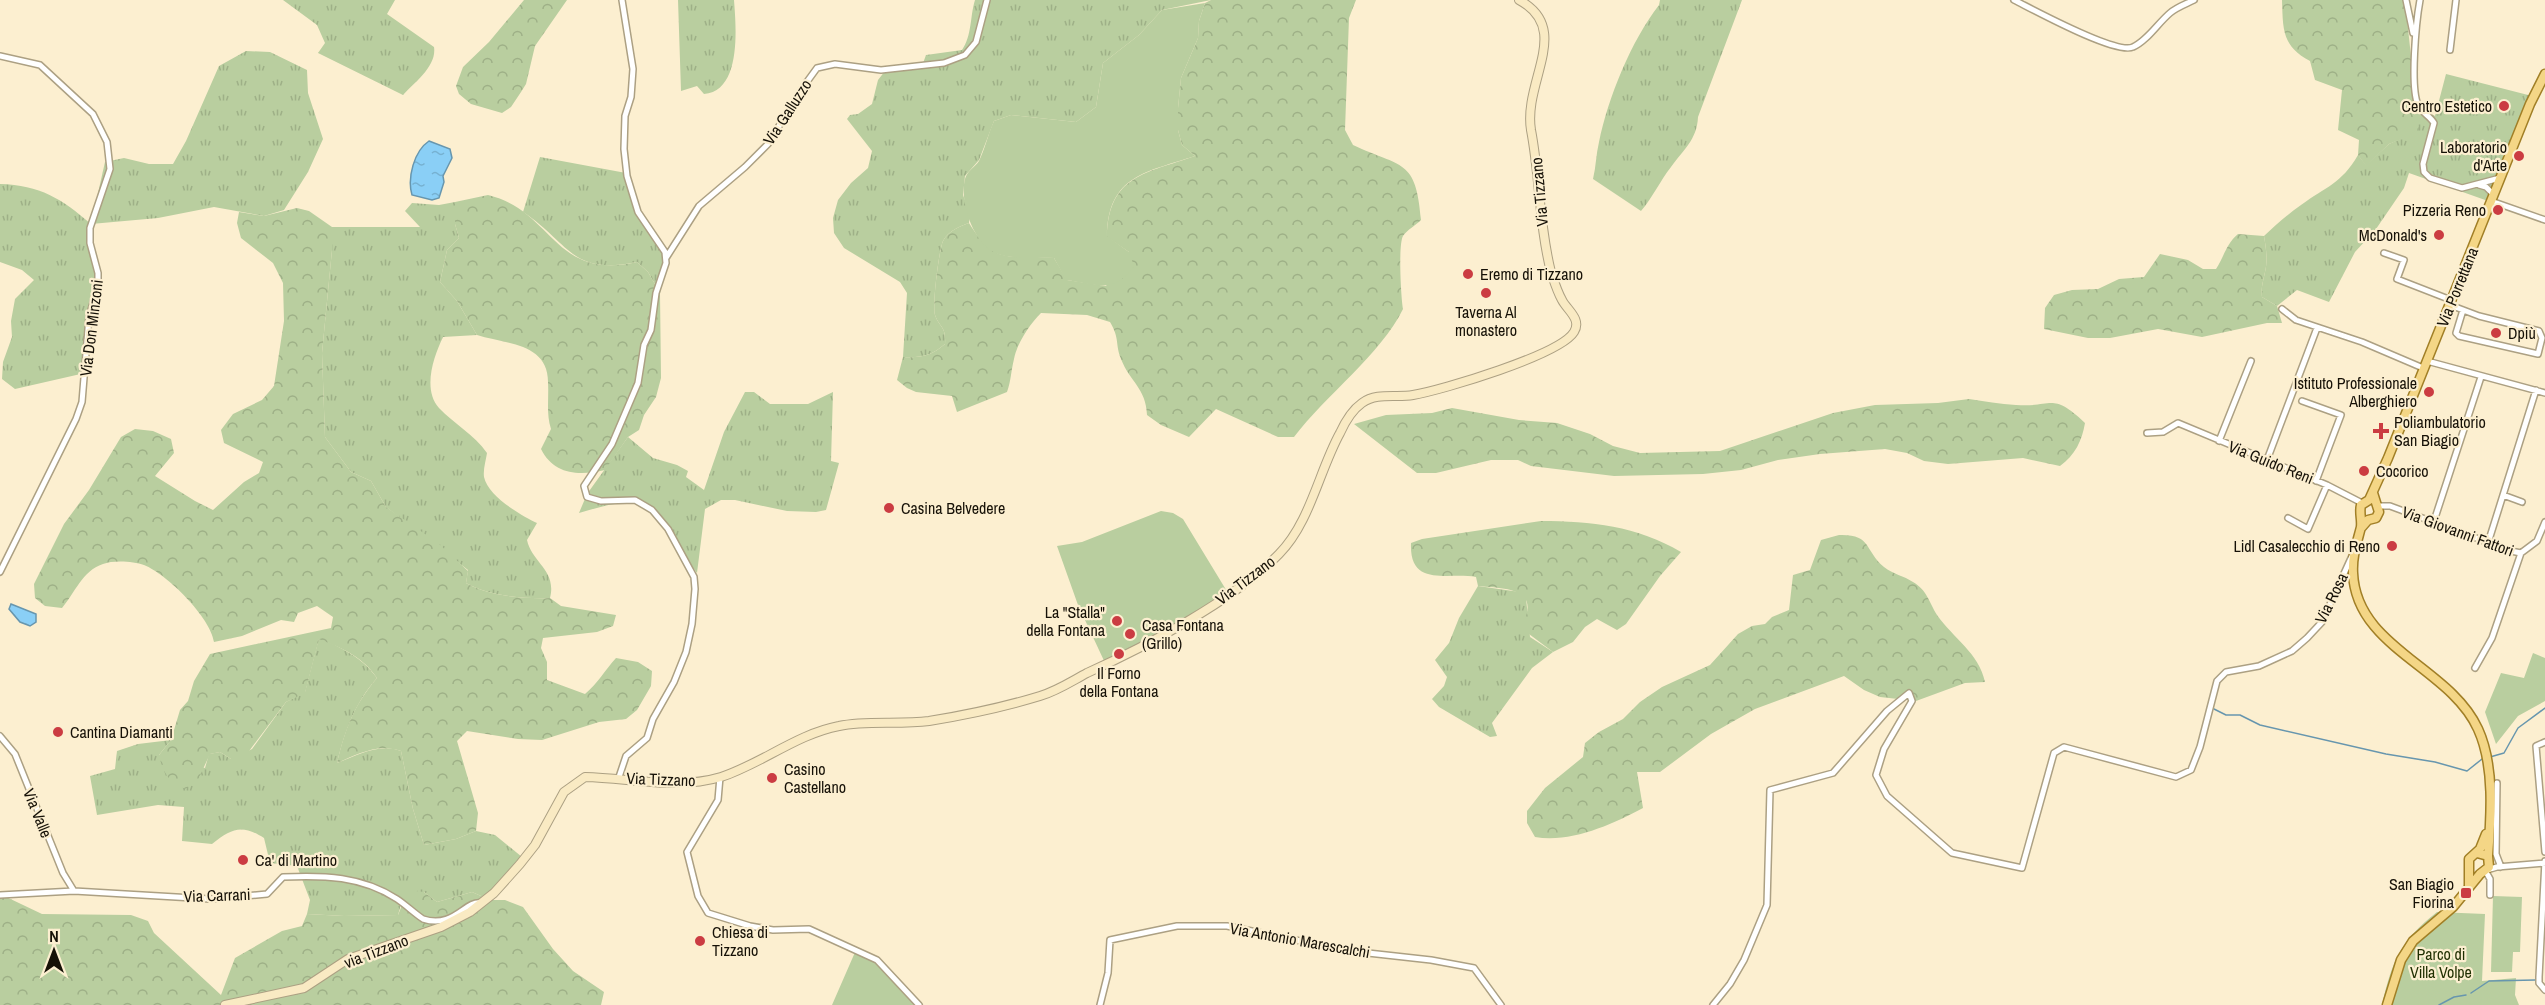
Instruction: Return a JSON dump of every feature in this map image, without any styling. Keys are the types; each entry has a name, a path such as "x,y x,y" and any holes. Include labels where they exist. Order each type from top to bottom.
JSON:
{"main road":[{"name":"Via Porrettana","path":"2365,518 2360,510 2371,501 2500,178 2543,78 2545,68"},
{"name":"Via Porrettana","path":"2365,518 2378,516 2371,501"},
{"name":"Via Porrettana","path":"2365,518 2354,552 2356,595 2367,617 2382,634 2463,704 2479,730 2488,764 2488,858 2484,872 2453,908 2420,933 2407,949 2401,960 2387,1005"},
{"name":"Via Porrettana","path":"2469,887 2471,869 2469,859 2477,853 2484,841 2489,822"},
{"path":"2477,853 2488,858"},
{"path":"2471,869 2484,872"}],"street":[{"path":"622,0 633,69 631,97 625,116 624,149 627,176 638,212 665,252 666,258"},
{"name":"Via Galluzzo","path":"619,777 626,756 647,738 653,719 674,682 686,652 692,624 694,577 668,529 652,510 635,500 601,501 587,497 584,486 612,444 638,383 644,345 651,330 656,293 666,258 699,206 768,144 817,68 835,64 881,70 944,63 965,55 976,42 987,0"},
{"name":"Via Tizzano","path":"481,903 494,893 535,845 564,792 585,777 619,777 674,783 699,782 720,777 835,727 928,721 1042,695 1137,649 1213,604 1257,573 1280,553 1299,528 1346,422 1356,407 1365,400 1374,397 1413,395 1489,375 1544,352 1567,338 1575,331 1577,322 1574,314 1560,298 1546,254 1540,219 1539,171 1530,120 1532,96 1543,52 1544,26 1536,11 1519,0"},
{"path":"2014,0 2059,24 2109,45 2127,49 2139,44 2171,12 2194,0"},
{"path":"2406,0 2415,38"},
{"path":"2420,0 2415,38 2418,105 2434,123 2422,164 2424,172 2430,178 2462,188 2500,178"},
{"path":"2450,50 2457,0"},
{"name":"Via Don Minzoni","path":"0,56 40,65 93,114 107,142 110,169 90,228 90,243 98,273 98,285 89,317 82,402 76,419 0,572"},
{"path":"2477,184 2486,187 2492,198 2545,220"},
{"path":"2384,253 2404,260 2397,279 2463,310 2539,331 2542,338 2538,354 2459,336 2456,333 2463,310"},
{"path":"2282,309 2296,320 2362,342 2396,357 2545,393"},
{"path":"2267,460 2317,328"},
{"path":"2219,441 2250,361"},
{"path":"2434,522 2481,377"},
{"path":"2488,543 2536,390"},
{"path":"2302,401 2341,416 2316,481"},
{"name":"Via Guido Reni","path":"2147,433 2163,432 2178,423 2316,481 2371,501"},
{"path":"2288,518 2308,529 2327,485"},
{"path":"2503,495 2522,502"},
{"name":"Via Giovanni Fattori","path":"2371,501 2521,553 2492,638 2475,668"},
{"path":"2521,553 2537,541 2545,522"},
{"name":"Via Rosa","path":"1713,1005 1730,984 1744,960 1767,904 1770,790 1833,773 1887,711 1909,693 1912,701 1884,749 1876,775 1887,796 1952,853 2022,868 2054,753 2064,747 2176,777 2191,770 2200,747 2217,681 2226,672 2259,666 2292,651 2309,636 2322,622 2354,552"},
{"name":"Via Valle","path":"0,736 15,754 63,873 74,891"},
{"path":"2545,742 2536,746 2545,852"},
{"path":"720,777 718,800 687,852 698,896 708,913 750,926 773,930 809,929 877,960 919,1005"},
{"path":"2497,783 2496,854 2499,867"},
{"path":"2488,858 2499,867"},
{"path":"2490,895 2490,879 2484,872 2499,867 2545,862 2539,980 2545,990"},
{"name":"Via Carrani","path":"0,895 74,891 110,895 226,899 251,894 267,894 283,877 331,876 387,892 423,920 430,922 439,923 465,910 473,903 481,903"},
{"name":"via Tizzano","path":"225,1005 304,988 348,959 456,921 481,903"},
{"name":"Via Antonio Marescalchi","path":"1100,1005 1108,973 1110,940 1177,926 1227,926 1350,951 1431,960 1474,968 1501,1005"}],"green space":[{"path":"283,0 395,0 387,14 434,47 432,61 403,95 318,53 325,43 317,25"},
{"path":"524,0 567,0 535,46 526,84 511,107 502,113 471,104 459,94 456,86 463,67 489,42"},
{"path":"678,0 734,0 736,25 734,56 725,82 716,90 704,94 697,86 681,91"},
{"path":"975,0 1211,0 1162,10 1139,35 1103,63 1096,107 1076,122 1011,115 994,121 979,160 965,176 963,195 970,214 969,223 951,232 945,237 941,246 934,309 944,330 945,344 926,355 903,357 907,293 900,282 844,248 834,233 833,218 838,200 851,183 868,168 872,151 847,119 850,115 858,114 872,104 878,80 885,71 922,66 926,55 962,50 969,32"},
{"path":"1211,0 1356,0 1349,18 1345,130 1353,145 1395,162 1410,175 1419,200 1421,220 1403,236 1401,241 1403,309 1381,342 1294,437 1278,437 1216,409 1189,437 1161,425 1147,415 1144,398 1121,359 1110,322 1087,315 1041,313 1021,340 1014,359 1007,392 957,412 952,396 916,392 897,380 903,357 926,355 945,344 944,330 934,309 938,266 945,237 962,226 969,223 987,246 996,252 1014,257 1054,258 1067,280 1106,286 1129,252 1107,237 1109,216 1114,201 1133,180 1161,167 1195,156 1182,145 1178,130 1181,78 1198,38 1199,21 1205,3"},
{"path":"1660,0 1742,0 1698,117 1695,132 1685,150 1641,211 1593,179 1608,107 1630,53"},
{"path":"2282,0 2405,0 2419,132 2389,144 2366,166 2358,155 2359,140 2338,130 2342,90 2315,80 2310,61 2289,43 2284,29"},
{"path":"1205,3 1199,21 1198,38 1181,78 1178,108 1178,130 1182,145 1195,156 1146,172 1133,179 1114,200 1109,216 1107,236 1129,252 1134,266 1127,275 1119,281 1104,285 1066,280 1054,258 1012,257 989,249 975,233 970,222 966,211 964,188 966,176 979,161 994,121 1011,115 1076,122 1096,107 1103,63 1139,35 1162,10"},
{"path":"246,51 270,52 307,70 308,93 323,139 308,172 284,210 264,216 214,207 158,218 91,224 105,162 124,158 149,164 173,164 186,141 219,66"},
{"path":"2446,74 2532,96 2488,201 2409,173 2404,188 2376,229 2355,252 2329,302 2297,290 2277,306 2262,297 2266,263 2264,236 2296,208 2339,179 2358,155 2366,165 2389,144 2402,138 2415,100 2424,110 2435,116"},
{"path":"540,157 626,173 630,195 639,219 664,251 666,263 660,293 648,272 637,262 615,265 584,261 523,212"},
{"path":"0,184 27,187 50,195 91,224 90,234 97,274 96,294 88,318 85,373 15,389 2,379 3,362 12,337 11,321 15,299 34,280 22,270 0,262"},
{"path":"488,195 510,203 570,253 588,262 609,265 637,262 648,272 660,293 661,378 656,397 644,415 639,430 628,437 605,470 586,473 568,472 546,458 541,449 551,429 548,412 548,382 546,369 541,359 523,347 477,335 457,301 440,282 447,250 459,238 455,224 455,202"},
{"path":"455,202 455,224 459,238 447,250 440,282 457,301 477,335 443,337 431,372 431,392 439,408 476,440 487,453 484,477 492,491 514,510 537,523 527,540 550,580 550,598 506,596 466,583 468,570 386,507 371,481 351,472 325,437 322,353 332,250 332,227 420,227 405,211 412,203 439,205"},
{"path":"297,208 309,211 332,227 332,250 322,353 325,437 351,472 371,481 386,507 438,543 468,571 466,583 496,594 550,598 561,606 616,615 613,626 597,632 543,638 541,648 547,662 547,680 585,694 616,658 638,662 652,671 651,686 637,710 626,719 599,722 542,740 518,739 467,731 457,741 478,813 476,831 456,839 424,845 413,809 401,751 376,749 337,763 351,718 377,678 359,659 319,639 305,693 286,702 243,759 231,759 220,752 210,754 197,782 185,789 174,783 162,767 159,755 171,740 180,710 188,701 194,681 210,654 331,628 333,617 317,606 298,613 294,622 281,620 242,636 214,642 211,632 197,609 164,577 144,565 112,562 96,567 80,583 62,608 45,606 35,598 34,584 64,524 89,490 121,437 135,429 153,431 171,439 174,453 155,476 213,510 244,482 259,473 263,462 224,443 221,430 233,414 262,400 274,386 284,321 283,283 273,263 241,238 237,223 239,212 264,216"},
{"path":"2238,234 2264,236 2266,263 2262,297 2277,306 2282,323 2267,323 2202,337 2158,329 2110,338 2088,338 2044,329 2045,308 2054,295 2072,290 2098,289 2119,279 2144,277 2160,254 2188,260 2203,269 2216,269 2228,246"},
{"path":"745,392 754,392 770,404 808,404 833,392 831,461 839,463 826,510 787,511 735,500 721,500 705,509 697,573 649,508 624,503 579,513 587,494 628,437 653,458 688,471 686,477 704,490 724,432"},
{"path":"1969,399 2016,405 2058,404 2074,413 2085,423 2082,436 2074,452 2060,466 2023,458 1948,464 1924,461 1907,453 1885,449 1820,454 1778,460 1741,470 1703,474 1614,476 1531,466 1518,460 1491,460 1436,473 1417,473 1354,424 1386,415 1432,413 1452,408 1519,420 1557,423 1590,434 1613,446 1640,453 1720,451 1833,413 1875,405 1938,403"},
{"path":"1161,511 1173,513 1183,519 1228,593 1106,665 1078,605 1057,546 1082,542"},
{"path":"1541,521 1578,522 1613,527 1648,536 1681,552 1660,576 1626,624 1617,630 1597,619 1585,627 1573,642 1553,652 1521,628 1528,605 1519,593 1501,588 1478,586 1476,577 1432,575 1423,572 1416,567 1412,557 1411,543 1422,539"},
{"path":"1839,535 1850,535 1862,540 1884,567 1922,589 1943,623 1971,654 1985,682 1965,683 1916,701 1880,697 1864,690 1844,676 1755,709 1711,734 1660,772 1637,772 1643,808 1618,821 1577,835 1535,837 1527,823 1527,811 1545,788 1583,757 1585,743 1599,732 1623,719 1640,702 1662,687 1710,665 1738,634 1752,626 1765,624 1772,617 1789,610 1793,575 1810,570 1821,540"},
{"path":"1478,586 1520,592 1526,598 1530,637 1553,652 1532,668 1492,723 1497,736 1490,737 1439,707 1432,699 1444,686 1447,677 1435,660 1449,643 1459,618"},
{"path":"319,638 358,659 377,678 369,687 352,718 337,763 376,749 401,751 413,809 424,845 456,839 476,831 495,835 522,857 490,900 472,892 437,902 424,892 402,901 398,915 307,914 310,900 297,866 270,863 264,838 256,834 243,830 231,831 212,844 182,841 184,807 158,805 97,815 90,776 115,769 117,751 138,744 171,740 159,755 205,768 209,754 220,752 231,759 252,749 286,702 305,692"},
{"path":"2533,653 2545,658 2545,701 2518,716 2496,744 2485,712 2501,673 2524,678"},
{"path":"408,890 424,892 437,902 472,892 490,900 505,900 523,907 553,949 573,971 604,992 601,1005 0,1005 0,894 42,914 131,915 148,921 154,933 221,995 235,958 282,931 302,926 307,914 398,915"},
{"path":"2493,896 2522,897 2520,952 2513,952 2512,972 2491,972"},
{"name":"Parco di Villa Volpe","path":"2437,912 2485,914 2482,981 2516,978 2515,995 2519,1005 2382,1005 2394,964 2400,952 2415,932"},
{"path":"856,950 876,962 923,1005 832,1005"}],"water":[{"path":"429,141 450,149 452,158 443,176 444,182 439,198 432,200 412,195 410,181 419,151"},
{"path":"11,604 36,614 36,622 30,626 20,622 9,609"}],"waterway":[{"path":"2490,757 2504,753 2518,728 2545,708"},
{"path":"2214,709 2226,715 2240,715 2260,725 2386,754 2435,762 2467,771 2482,759"},
{"path":"2471,993 2489,981 2535,980"},
{"path":"2439,1005 2454,997 2466,995"}],"place":[{"name":"Centro Estetico","path":"2504,106"},
{"name":"Laboratorio d'Arte","path":"2519,156"},
{"name":"Pizzeria Reno","path":"2498,210"},
{"name":"McDonald's","path":"2439,235"},
{"name":"Eremo di Tizzano","path":"1468,274"},
{"name":"Taverna Al monastero","path":"1486,293"},
{"name":"Dpiù","path":"2496,333"},
{"name":"Istituto Professionale Alberghiero","path":"2429,392"},
{"name":"Poliambulatorio San Biagio","path":"2381,431"},
{"name":"Cocorico","path":"2364,471"},
{"name":"Casina Belvedere","path":"889,508"},
{"name":"Lidl Casalecchio di Reno","path":"2392,546"},
{"name":"La \"Stalla\" della Fontana","path":"1117,621"},
{"name":"Casa Fontana (Grillo)","path":"1130,634"},
{"name":"Il Forno della Fontana","path":"1119,654"},
{"name":"Cantina Diamanti","path":"58,732"},
{"name":"Casino Castellano","path":"772,778"},
{"name":"Ca' di Martino","path":"243,860"},
{"name":"San Biagio Fiorina","path":"2466,893"},
{"name":"Chiesa di Tizzano","path":"700,941"}]}
